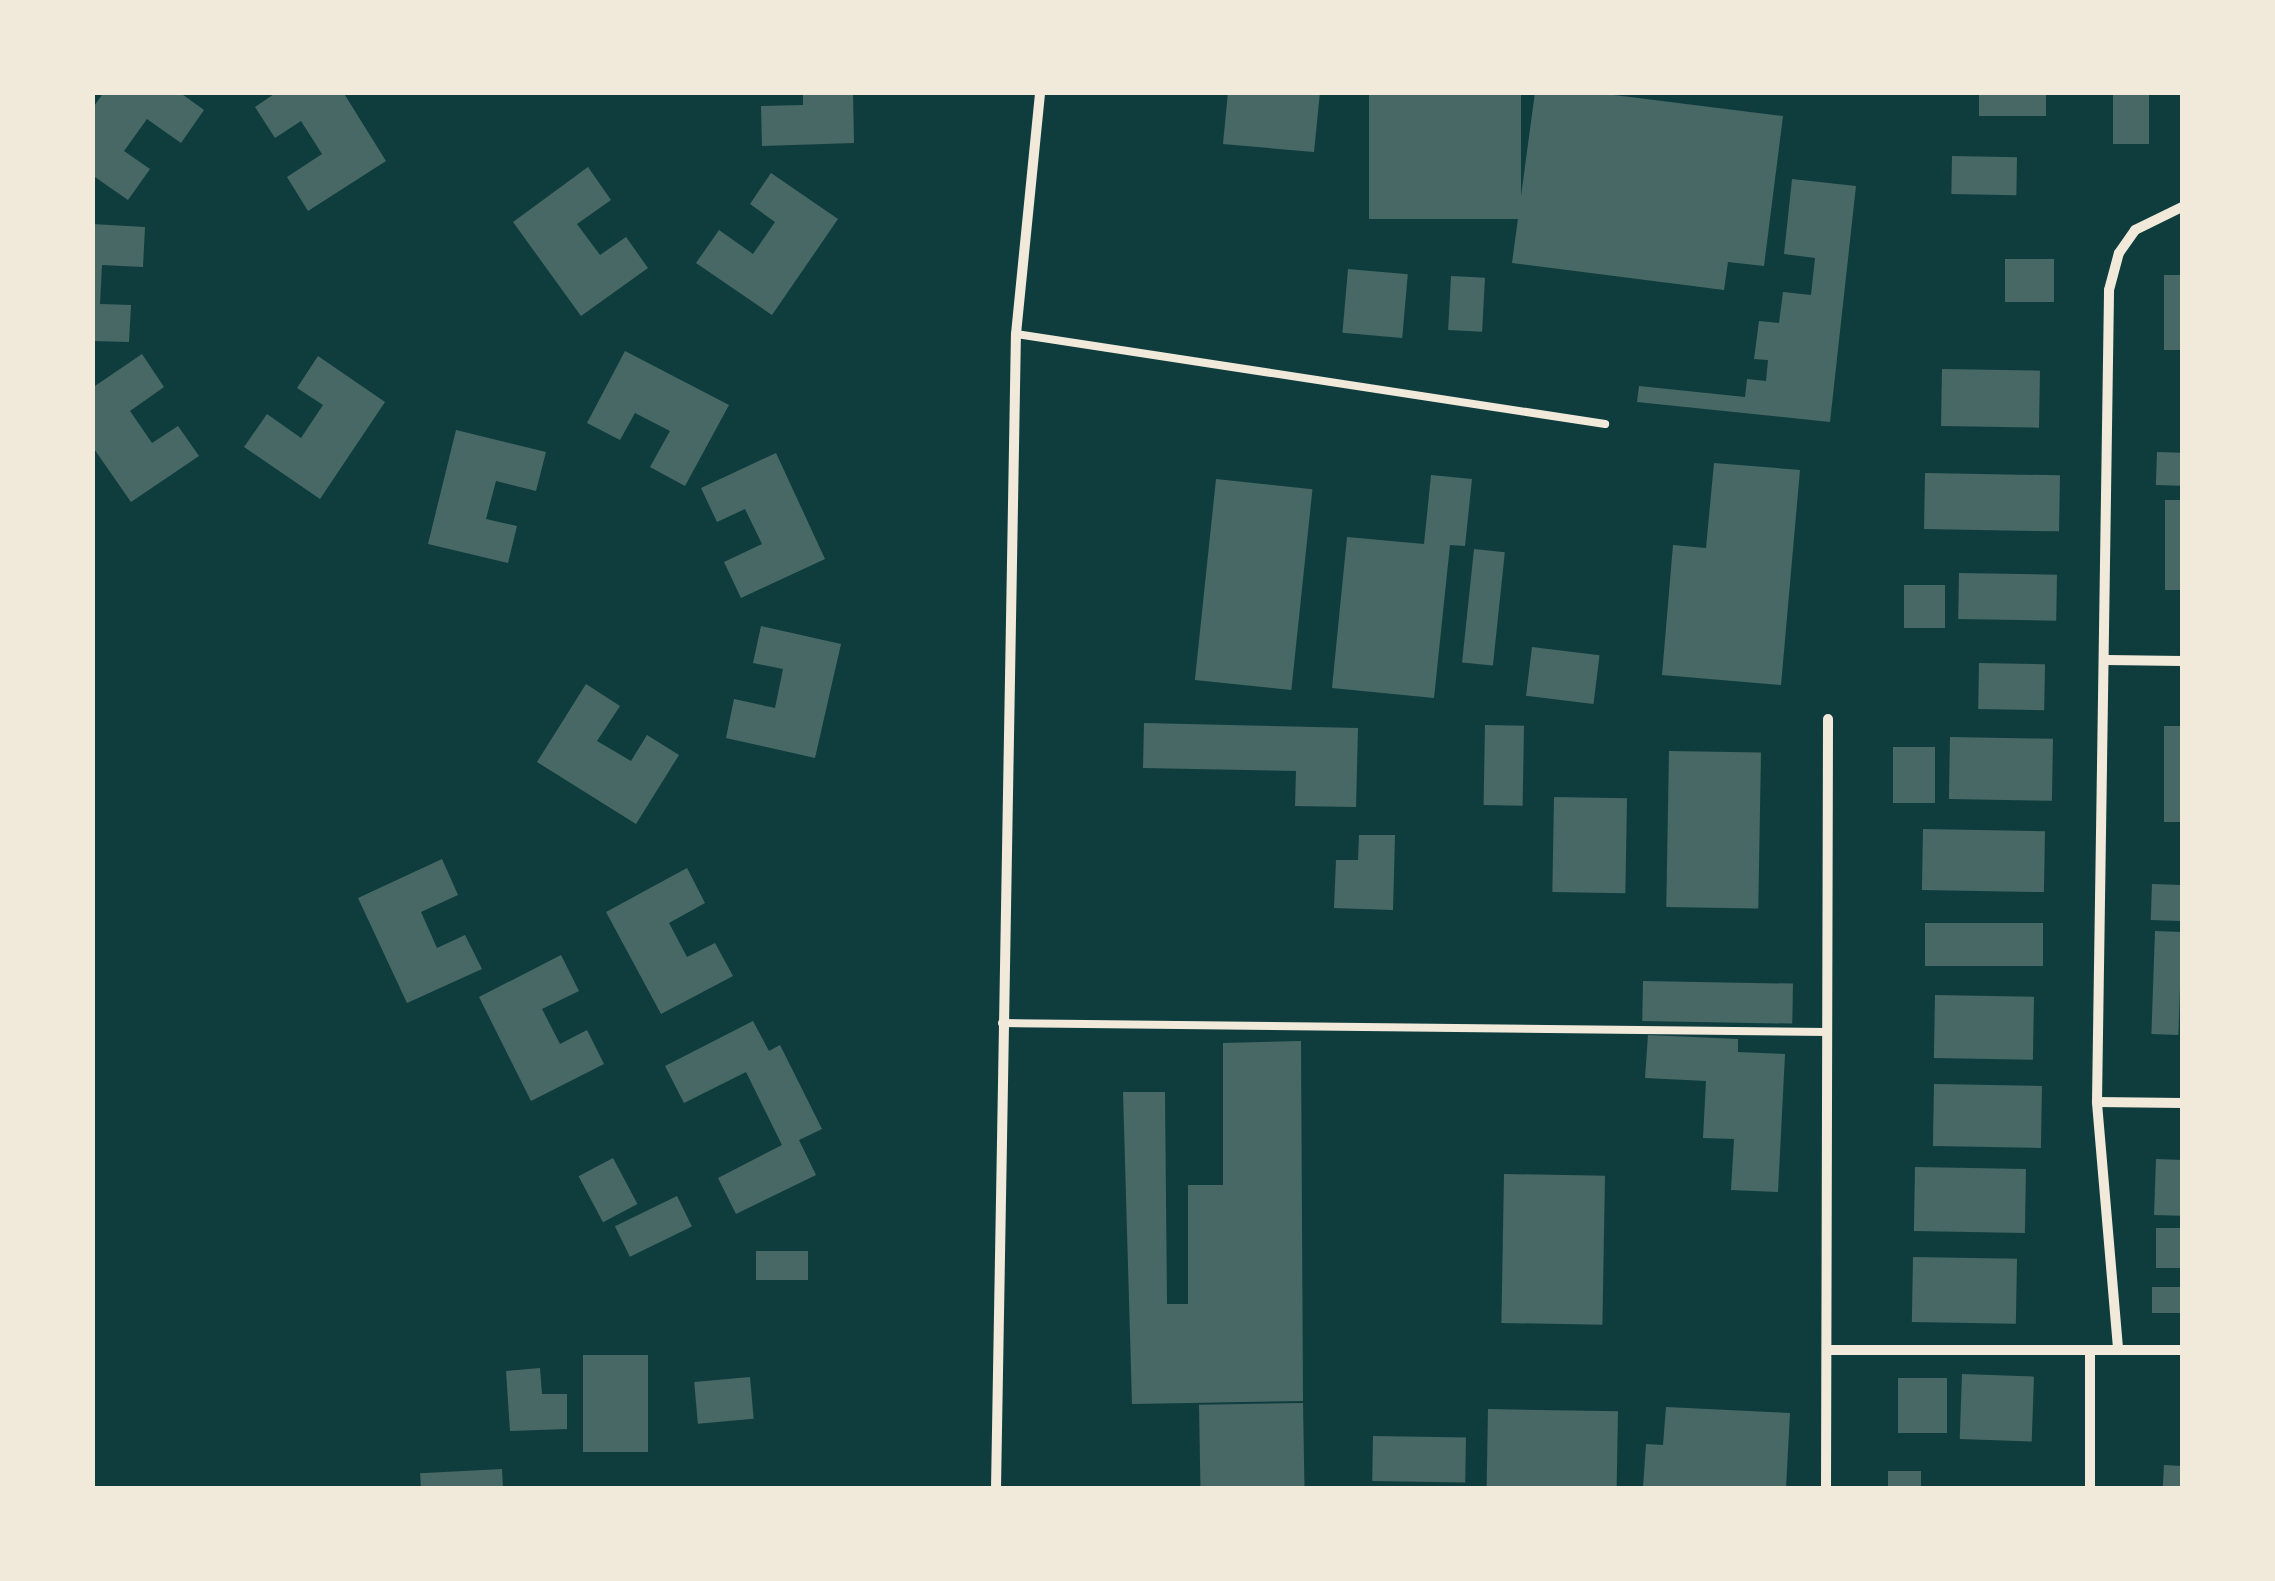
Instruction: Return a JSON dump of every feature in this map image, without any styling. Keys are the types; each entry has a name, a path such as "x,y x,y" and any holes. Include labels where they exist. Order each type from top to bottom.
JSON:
{"street":[{"path":"996,1488 1016,334 1040,92"},
{"path":"2118,1348 2097,1102 2107,660 2109,290 2119,253 2135,230 2182,207"},
{"path":"2107,660 2182,661"},
{"path":"1826,1488 1828,720"},
{"path":"2097,1102 2182,1102"},
{"path":"1827,1350 2182,1350"},
{"path":"2090,1351 2090,1488"}],"lane":[{"path":"1016,334 1606,424"},
{"path":"1002,1023 1828,1032"}],"building":[{"path":"104,92 179,92 204,110 181,143 147,119 124,151 150,169 128,200 92,175 92,109"},
{"path":"277,92 343,92 386,161 308,211 287,177 322,154 301,121 275,138 255,107"},
{"path":"803,92 853,92 854,143 762,146 761,106 803,105"},
{"path":"1228,92 1320,92 1314,152 1223,144"},
{"path":"1369,92 1521,92 1521,219 1369,219"},
{"path":"1535,92 1590,92 1783,116 1764,266 1728,262 1724,290 1512,263"},
{"path":"1979,92 2046,92 2046,116 1979,116"},
{"path":"2113,92 2149,92 2149,144 2113,144"},
{"path":"1952,156 2017,157 2016,195 1951,194"},
{"path":"588,167 611,200 577,224 600,255 626,237 648,268 581,316 513,222"},
{"path":"771,173 838,219 772,315 696,263 719,230 753,254 775,222 750,204"},
{"path":"1792,179 1856,186 1830,422 1637,402 1639,386 1745,397 1747,379 1766,381 1768,360 1754,359 1759,321 1779,323 1783,292 1811,295 1815,258 1784,254"},
{"path":"92,224 145,227 143,267 102,265 100,304 131,305 129,342 92,341"},
{"path":"2005,259 2054,259 2054,302 2005,302"},
{"path":"1348,269 1408,274 1402,338 1342,333"},
{"path":"2164,275 2182,275 2182,350 2164,350"},
{"path":"1451,276 1485,278 1482,332 1448,330"},
{"path":"625,351 729,405 685,486 650,467 670,431 635,413 620,440 587,423"},
{"path":"142,354 164,387 130,411 152,443 178,426 199,456 131,502 92,446 92,388"},
{"path":"318,356 385,402 320,499 244,447 267,414 301,438 323,405 297,388"},
{"path":"1942,369 2040,371 2039,428 1941,426"},
{"path":"456,430 546,452 536,491 496,481 486,519 517,526 508,563 428,544"},
{"path":"2157,452 2182,453 2181,486 2156,485"},
{"path":"776,453 825,559 741,598 724,562 762,544 745,509 717,522 701,488"},
{"path":"1714,463 1800,470 1781,685 1662,675 1673,545 1706,548"},
{"path":"1925,473 2060,475 2059,531 1924,529"},
{"path":"1431,475 1472,479 1465,546 1450,545 1434,698 1332,688 1347,537 1424,544"},
{"path":"1216,479 1312,489 1291,690 1195,680"},
{"path":"2165,500 2182,500 2182,590 2165,590"},
{"path":"1474,549 1505,552 1493,666 1462,662"},
{"path":"1959,573 2057,575 2056,621 1958,619"},
{"path":"1904,585 1945,585 1945,628 1904,628"},
{"path":"761,626 841,644 815,758 726,738 734,699 775,708 783,669 753,663"},
{"path":"1532,647 1599,655 1594,704 1526,696"},
{"path":"1979,663 2045,664 2044,710 1978,709"},
{"path":"586,684 620,706 597,741 631,761 647,735 679,755 636,824 537,762"},
{"path":"1144,723 1358,728 1356,807 1295,806 1296,771 1143,768"},
{"path":"1485,725 1524,726 1523,806 1484,805"},
{"path":"2164,726 2182,726 2182,822 2164,822"},
{"path":"1950,737 2053,739 2052,801 1949,799"},
{"path":"1893,747 1935,747 1935,803 1893,803"},
{"path":"1669,751 1761,753 1758,909 1666,907"},
{"path":"1554,797 1627,798 1625,893 1552,892"},
{"path":"1923,829 2045,831 2044,892 1922,890"},
{"path":"1359,835 1395,835 1393,910 1334,908 1336,860 1358,860"},
{"path":"442,859 458,895 421,912 437,948 465,935 482,969 407,1003 358,898"},
{"path":"687,868 705,903 669,923 687,957 715,943 733,976 661,1014 606,912"},
{"path":"2152,884 2182,885 2181,921 2151,920"},
{"path":"1925,923 2043,923 2043,966 1925,966"},
{"path":"2155,931 2182,932 2178,1035 2151,1034"},
{"path":"561,955 579,991 542,1009 560,1044 587,1030 604,1064 531,1101 479,997"},
{"path":"1643,981 1793,984 1792,1024 1642,1021"},
{"path":"1935,995 2034,997 2033,1060 1934,1058"},
{"path":"753,1021 769,1051 780,1045 822,1129 799,1140 816,1175 736,1214 718,1178 782,1145 746,1072 684,1103 665,1066"},
{"path":"1648,1035 1738,1039 1738,1052 1785,1054 1778,1192 1731,1190 1734,1139 1703,1138 1706,1081 1645,1078"},
{"path":"1301,1041 1303,1401 1132,1404 1123,1092 1165,1092 1167,1304 1188,1304 1188,1185 1223,1185 1223,1043"},
{"path":"1934,1084 2042,1086 2041,1148 1933,1146"},
{"path":"613,1158 637,1204 603,1222 579,1176"},
{"path":"2156,1159 2182,1160 2180,1216 2154,1215"},
{"path":"1915,1167 2026,1169 2025,1233 1914,1231"},
{"path":"1504,1174 1605,1176 1602,1325 1501,1323"},
{"path":"677,1196 692,1227 630,1257 615,1226"},
{"path":"2156,1228 2182,1228 2182,1268 2156,1268"},
{"path":"756,1251 808,1251 808,1280 756,1280"},
{"path":"1913,1257 2017,1259 2016,1324 1912,1322"},
{"path":"2152,1287 2182,1287 2182,1313 2152,1313"},
{"path":"583,1355 648,1355 648,1452 583,1452"},
{"path":"540,1368 542,1394 567,1394 567,1429 510,1431 506,1371"},
{"path":"1962,1374 2034,1377 2032,1441 1960,1439"},
{"path":"750,1377 754,1419 698,1424 694,1382"},
{"path":"1898,1378 1947,1378 1947,1433 1898,1433"},
{"path":"1303,1403 1304,1488 1200,1488 1199,1405"},
{"path":"1666,1407 1790,1413 1786,1488 1643,1488 1646,1444 1663,1445"},
{"path":"1488,1409 1618,1411 1617,1488 1487,1488"},
{"path":"1373,1436 1466,1438 1465,1483 1372,1481"},
{"path":"2164,1465 2182,1466 2181,1488 2163,1488"},
{"path":"502,1469 503,1488 421,1488 420,1473"},
{"path":"1888,1471 1921,1471 1921,1488 1888,1488"}]}
